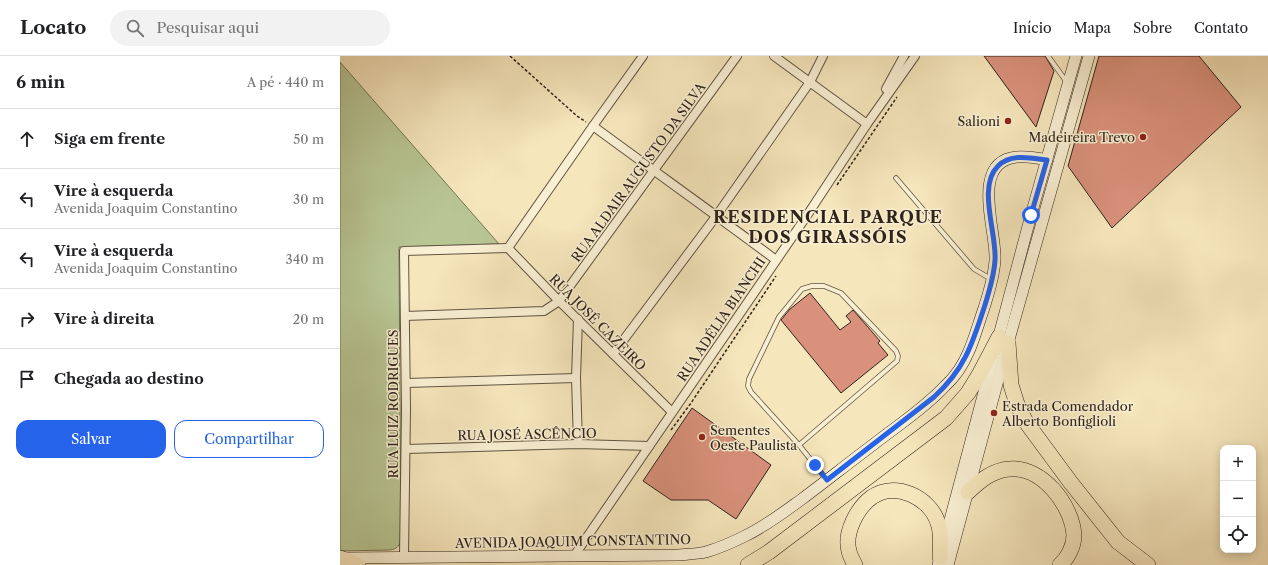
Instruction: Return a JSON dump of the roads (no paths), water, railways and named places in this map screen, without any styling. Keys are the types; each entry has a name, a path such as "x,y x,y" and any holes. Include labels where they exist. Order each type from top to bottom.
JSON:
{"highway":[{"path":"748,565 769,552 946,418 972,387 1004,340"},
{"path":"1004,340 1011,385 1017,404 1026,422 1071,483 1118,542 1148,565"},
{"path":"968,492 982,479 993,473 1010,469 1021,470 1034,474 1044,481 1054,490 1062,501 1072,523 1074,536 1071,550 1060,565"},
{"path":"855,565 848,551 848,539 852,524 859,511 871,498 881,493 888,492 904,492 917,497 928,506 936,517 940,528 942,562"},
{"path":"340,558 358,565"}],"main road":[{"path":"942,562 968,492 1004,340 1031,215 1076,56"},
{"path":"942,562 1004,340 1089,56"},
{"name":"AVENIDA JOAQUIM CONSTANTINO","path":"340,558 678,555 705,552 724,546 746,536 769,522 827,480 946,386 969,352 993,281 995,245 988,191 990,177 997,166 1007,159 1016,157 1047,160"}],"street":[{"path":"508,248 643,56"},
{"name":"RUA ALDAIR AUGUSTO DA SILVA","path":"559,301 737,56"},
{"path":"774,56 867,124 904,56"},
{"path":"613,354 716,215 810,82 823,56"},
{"name":"RUA ADÉLIA BIANCHI","path":"574,556 808,214 867,124 915,56"},
{"path":"593,126 776,260"},
{"name":"RUA LUIZ RODRIGUES","path":"404,557 406,383 404,251 508,248"},
{"name":"RUA JOSÉ CAZEIRO","path":"508,248 559,301 672,412"},
{"path":"404,316 544,311 559,301"},
{"path":"578,319 576,378 578,444"},
{"path":"406,383 576,378"},
{"name":"RUA JOSÉ ASCÊNCIO","path":"406,449 578,444 649,446"}],"lane":[{"path":"1048,56 1068,83"},
{"path":"896,178 974,269 993,281"},
{"path":"799,445 897,361 898,356 896,351 841,293 824,286 812,286 802,289 779,318 749,379 748,386 827,480"}],"place":[{"name":"Salioni","path":"1008,121"},
{"name":"Madeireira Trevo","path":"1143,137"},
{"name":"Estrada Comendador Alberto Bonfiglioli","path":"994,413"},
{"name":"Sementes Oeste Paulista","path":"702,437"}],"district":[{"name":"RESIDENCIAL PARQUE DOS GIRASSÓIS","path":"828,227"}]}
